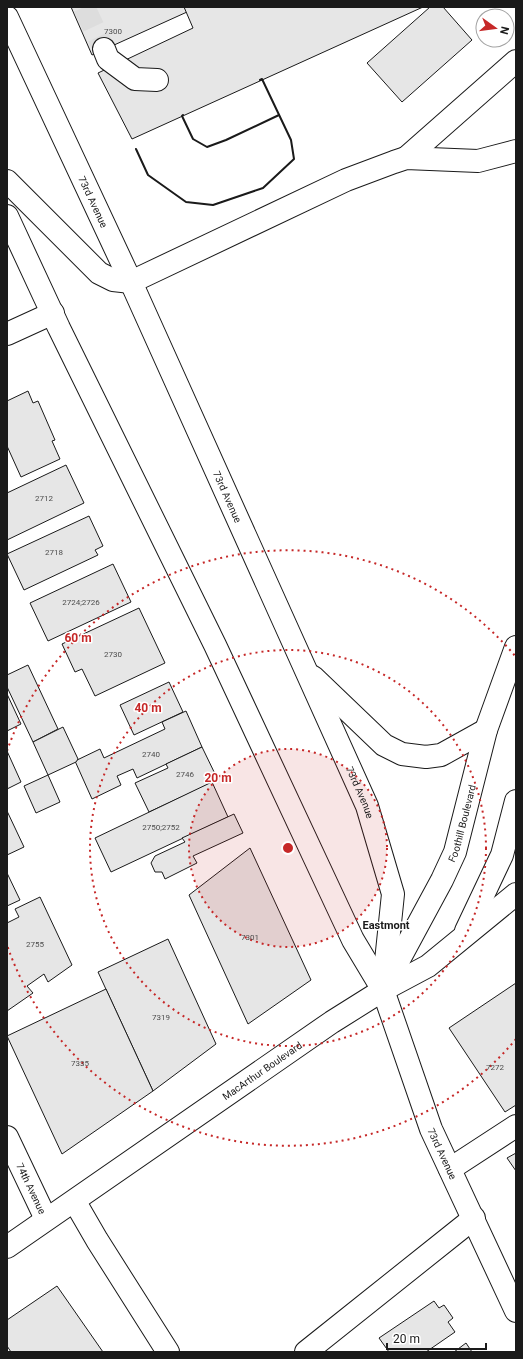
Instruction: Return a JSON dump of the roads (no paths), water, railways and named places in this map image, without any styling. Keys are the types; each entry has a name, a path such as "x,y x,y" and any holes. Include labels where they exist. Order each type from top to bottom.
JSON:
{"main road":[{"name":"73rd Avenue","path":"7,17 131,282 367,806 393,894 383,990"},
{"path":"104,49 108,59 135,79 157,80"},
{"path":"7,181 99,273 113,280 131,282 346,180 406,158 516,61"},
{"path":"406,158 478,161 516,151"},
{"name":"73rd Avenue","path":"7,216 215,645 353,940 383,990 431,1129 474,1218 516,1311"},
{"path":"7,334 53,313"},
{"name":"Foothill Boulevard","path":"383,990 442,880 455,852 486,730 516,647"},
{"path":"305,669 384,745 402,754 426,757 441,755 486,730"},
{"path":"464,936 502,855 516,801"},
{"name":"MacArthur Boulevard","path":"7,1247 46,1219 75,1202 332,1022 383,990 428,966 464,936 513,902"},
{"path":"450,1169 516,1126"},
{"name":"74th Avenue","path":"7,1137 46,1219"},
{"path":"75,1202 97,1240 168,1352"},
{"path":"306,1352 474,1218"}],"tunnel":[{"path":"84,7 104,49"}],"district":[{"name":"Eastmont","path":"386,925"}]}
